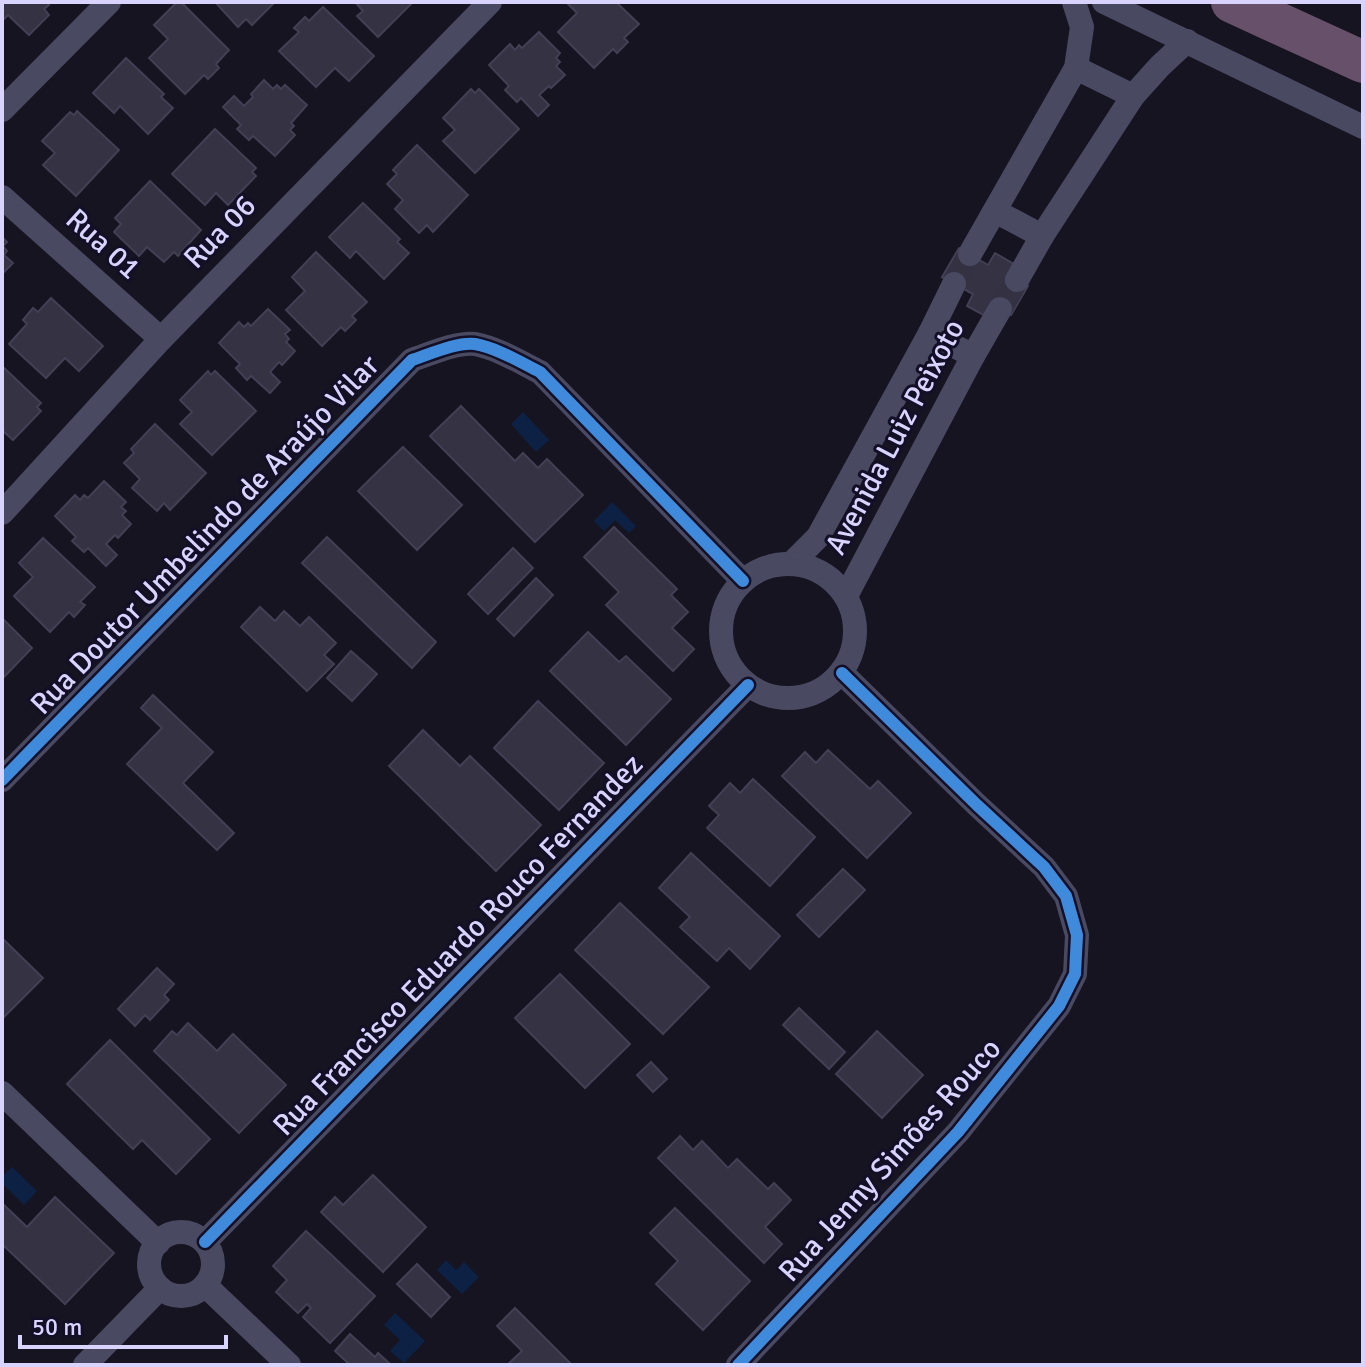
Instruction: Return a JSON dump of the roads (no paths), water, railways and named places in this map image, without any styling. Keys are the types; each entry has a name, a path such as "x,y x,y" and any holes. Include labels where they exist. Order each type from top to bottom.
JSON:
{"highway":[{"path":"1232,2 1363,62"}],"street":[{"path":"2,110 109,2"},
{"name":"Rua 06","path":"2,513 161,339 490,2"},
{"path":"970,254 1076,68 1082,27 1074,2"},
{"path":"1104,2 1363,127"},
{"path":"1017,280 1133,96 1187,41"},
{"path":"1076,68 1133,96"},
{"name":"Rua 01","path":"2,197 161,339"},
{"path":"995,211 1042,236"},
{"name":"Avenida Luiz Peixoto","path":"792,563 818,537 954,284"},
{"name":"Avenida Luiz Peixoto","path":"846,596 1000,309"},
{"path":"930,333 973,356"},
{"name":"Rua Doutor Umbelindo de Araújo Vilar","path":"2,780 412,360 444,349 473,344 505,354 540,372 743,581"},
{"name":"Avenida Luiz Peixoto","path":"743,581 774,565 792,563 808,566 836,583 854,614 856,635 852,655 842,673"},
{"path":"743,581 730,596 723,614 721,634 724,653 733,671 748,685 771,697 797,698 822,690 842,673"},
{"name":"Rua Jenny Simões Rouco","path":"738,1365 958,1132 1059,1006 1075,974 1077,935 1066,896 1044,867 842,673"},
{"name":"Rua Francisco Eduardo Rouco Fernandez","path":"205,1242 748,685"},
{"path":"2,1093 158,1243"},
{"path":"183,1232 205,1242 212,1258 205,1285 185,1296 174,1296 160,1288 151,1276 148,1265 150,1254 158,1243 172,1233 183,1232"},
{"path":"205,1285 289,1365"},
{"path":"85,1365 160,1288"}],"water":[{"path":"523,412 549,440 536,452 511,424"},
{"path":"612,502 636,526 629,533 615,520 604,531 594,521"},
{"path":"12,1167 37,1191 24,1205 2,1183 2,1177"},
{"path":"446,1260 456,1270 464,1262 479,1277 462,1294 437,1270"},
{"path":"395,1313 425,1341 404,1363 390,1351 400,1340 384,1325"}],"tunnel":[{"path":"954,284 970,254"},
{"path":"1000,309 1017,280"}]}
